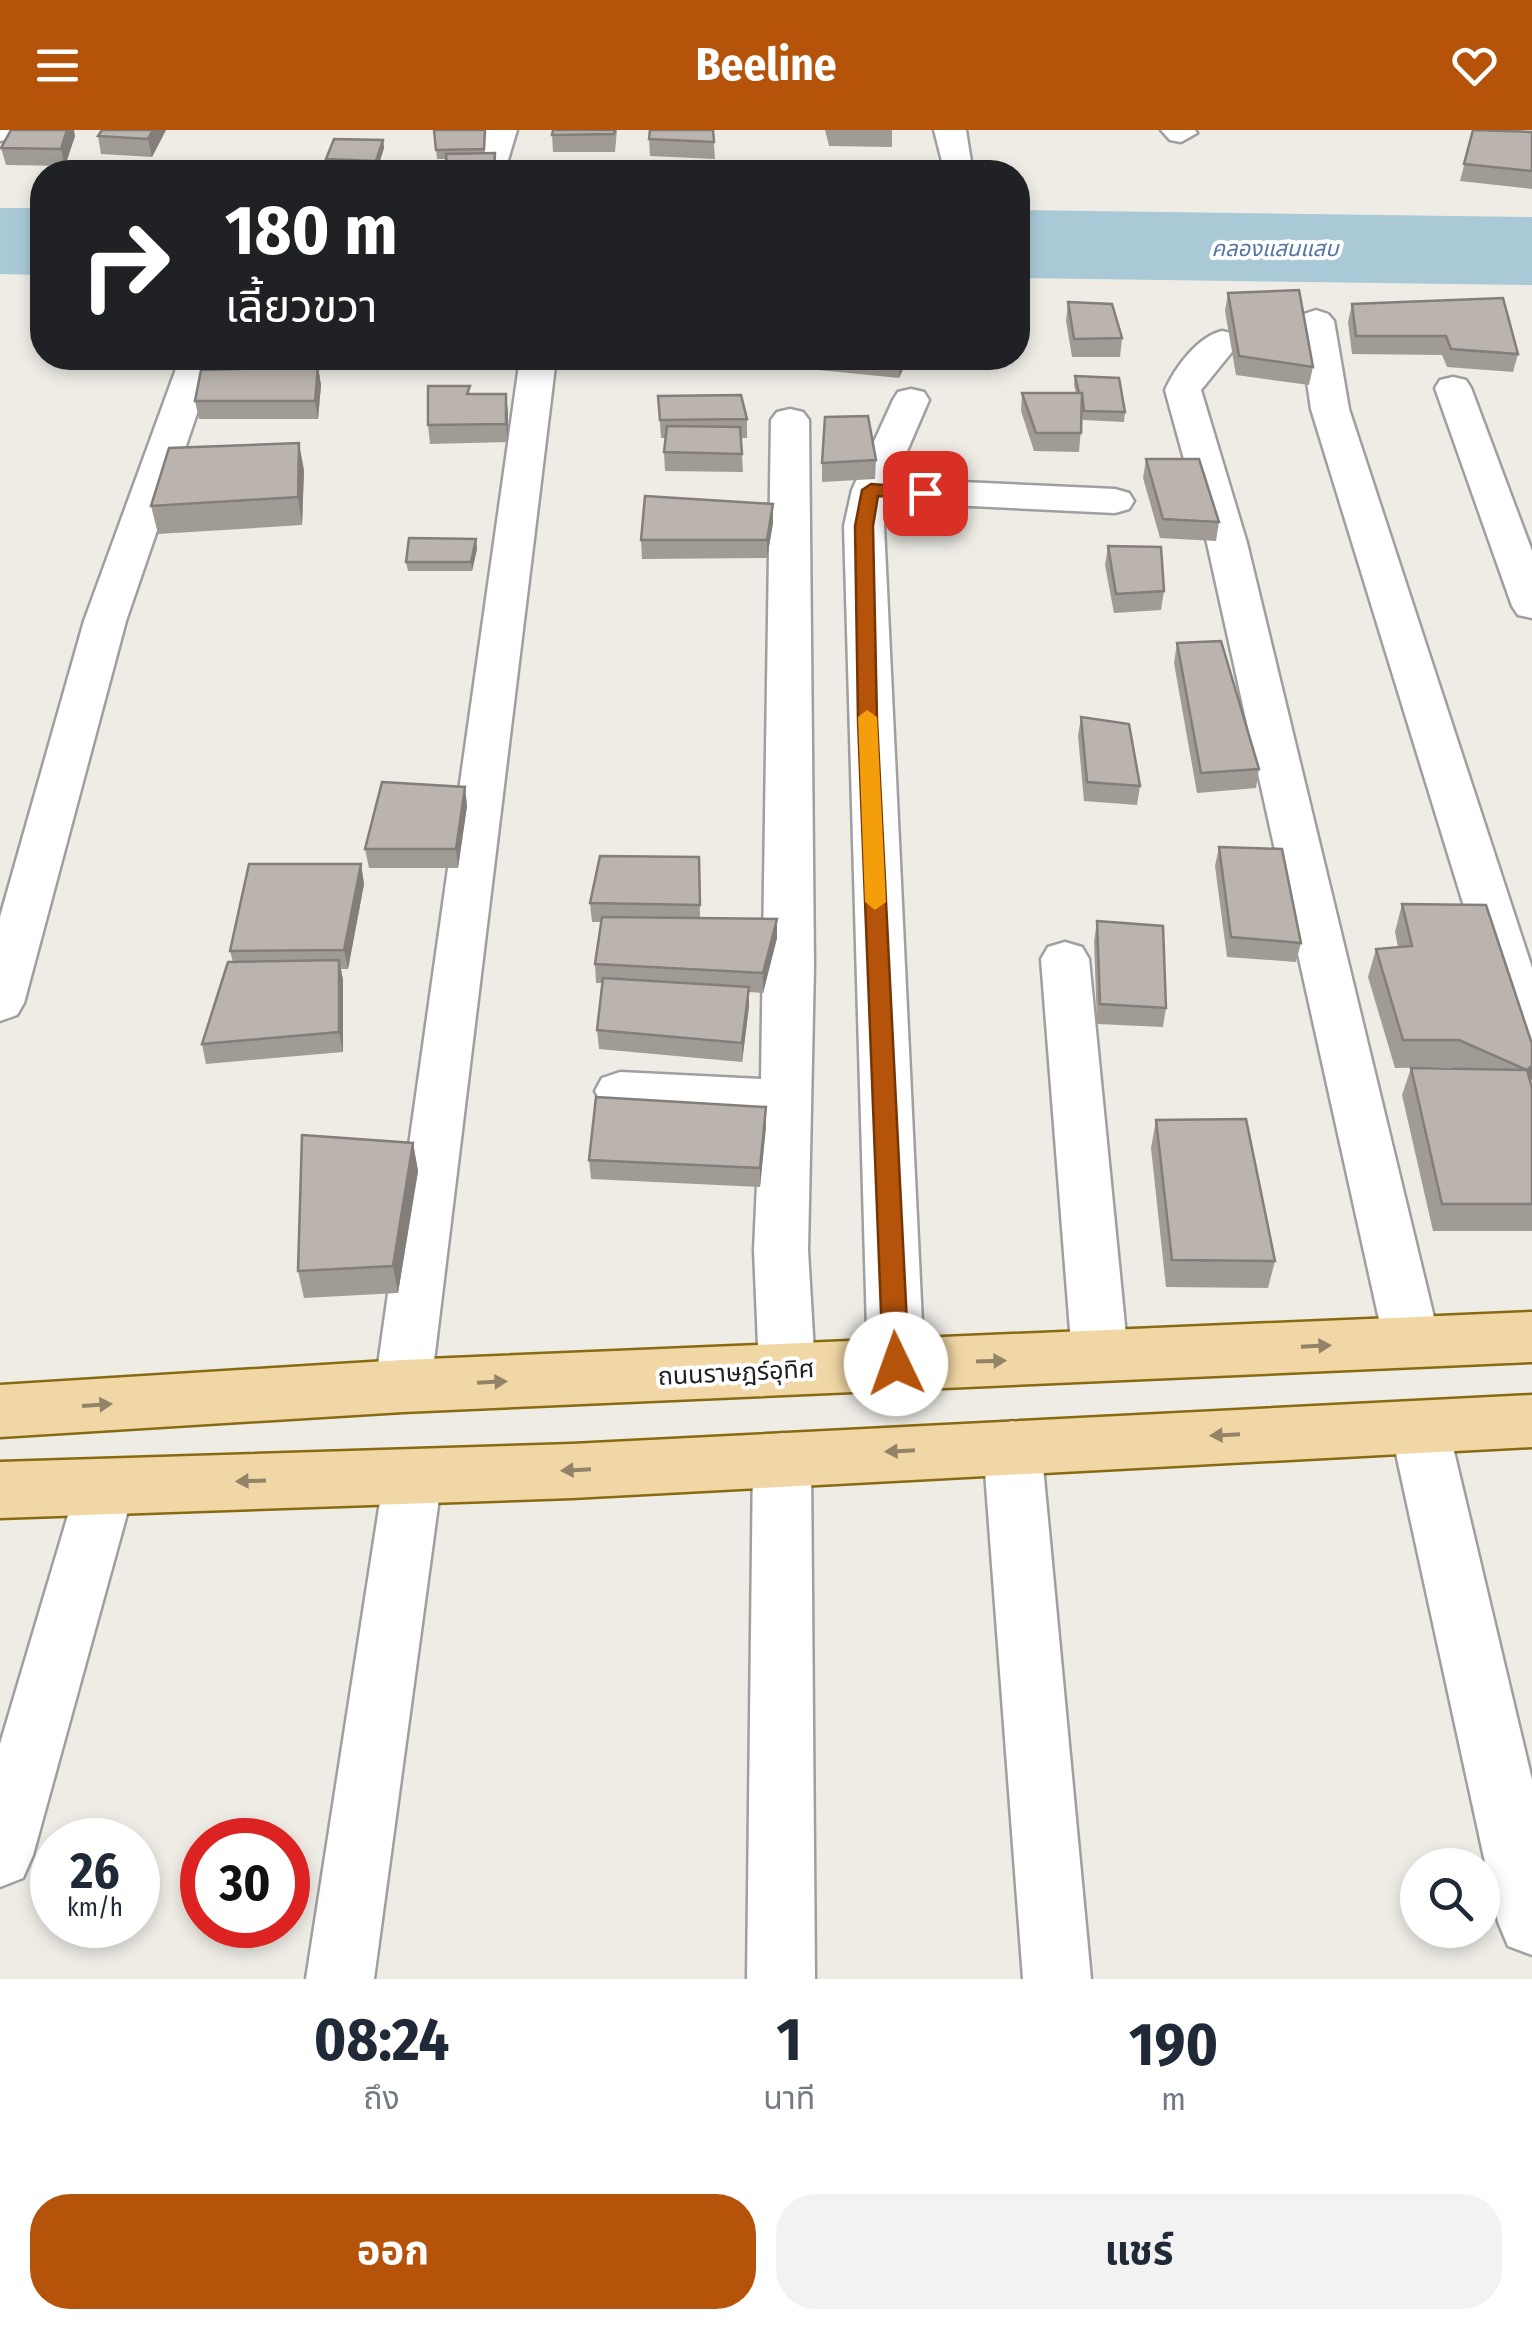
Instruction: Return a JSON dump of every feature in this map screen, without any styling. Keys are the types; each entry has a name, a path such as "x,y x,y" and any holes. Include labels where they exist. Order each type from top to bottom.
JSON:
{"main road":[{"name":"ถนนราษฎร์อุทิศ","path":"3,1411 403,1386 1532,1337"},
{"path":"0,1478 3,1411"},
{"path":"0,1490 412,1476 1532,1421"}],"street":[{"path":"1316,321 1330,409 1354,474 1532,1046"},
{"path":"1222,342 1189,376 1184,390 1227,543 1412,1342"},
{"path":"0,1003 104,621 194,370"},
{"path":"403,1386 454,985 507,625 537,370"},
{"path":"1453,388 1532,606"},
{"path":"896,1364 868,720 864,526 871,490 911,400"},
{"path":"787,1369 781,1250 790,966 790,420"},
{"path":"871,490 1115,501"},
{"path":"1065,959 1100,1356"},
{"path":"620,1091 783,1099"},
{"path":"1418,1426 1532,1922"},
{"path":"1012,1445 1057,1979"},
{"path":"781,1979 782,1458"},
{"path":"340,1979 412,1476"},
{"path":"0,1855 106,1485"}],"water":[{"path":"0,208 30,208 30,275 0,274"},
{"name":"คลองแสนแสบ","path":"1030,210 1532,217 1532,285 1030,278"}],"building":[{"path":"11,130 67,130 61,149 1,148"},
{"path":"102,130 153,130 148,139 98,136"},
{"path":"434,130 485,130 484,149 436,150"},
{"path":"553,130 615,130 614,134 552,135"},
{"path":"650,130 713,130 714,142 649,139"},
{"path":"1473,130 1532,132 1532,171 1464,164"},
{"path":"334,139 383,140 376,160 326,159"},
{"path":"495,153 495,160 446,160 446,154"},
{"path":"1299,290 1313,367 1239,356 1228,293"},
{"path":"1503,298 1518,354 1451,349 1446,336 1356,336 1352,304"},
{"path":"1068,302 1112,304 1122,338 1074,339"},
{"path":"201,370 318,370 315,401 195,401"},
{"path":"1075,376 1119,378 1125,412 1084,411"},
{"path":"428,386 470,386 467,394 506,394 506,424 428,425"},
{"path":"1022,393 1082,393 1081,433 1036,433"},
{"path":"741,395 747,419 660,420 658,396"},
{"path":"868,416 876,460 822,463 825,417"},
{"path":"667,426 740,427 742,454 664,452"},
{"path":"299,443 298,497 151,506 169,448"},
{"path":"1146,459 1199,459 1219,522 1163,519"},
{"path":"645,496 773,504 767,540 641,540"},
{"path":"409,538 476,539 471,562 406,562"},
{"path":"1108,546 1161,547 1164,591 1116,594"},
{"path":"1221,641 1259,769 1201,773 1177,643"},
{"path":"1081,717 1129,724 1140,786 1087,782"},
{"path":"382,782 465,787 456,849 365,849"},
{"path":"1219,847 1282,849 1301,943 1231,937"},
{"path":"600,856 699,857 700,905 590,903"},
{"path":"249,864 361,864 344,950 230,951"},
{"path":"1402,904 1486,905 1532,1044 1532,1066 1527,1070 1459,1040 1403,1040 1376,949 1412,946"},
{"path":"602,917 777,919 763,973 595,964"},
{"path":"1097,921 1163,926 1166,1008 1100,1004"},
{"path":"339,960 339,1032 202,1044 228,962"},
{"path":"603,978 749,987 742,1043 597,1030"},
{"path":"1411,1068 1527,1070 1532,1088 1532,1204 1442,1204"},
{"path":"596,1097 766,1107 760,1168 589,1160"},
{"path":"1246,1119 1275,1261 1172,1260 1156,1120"},
{"path":"302,1135 413,1143 393,1266 298,1271"}],"slow traffic":[{"path":"867,717 875,902"}],"route":[{"path":"896,1364 882,1107 864,526 871,490 925,493"}]}
